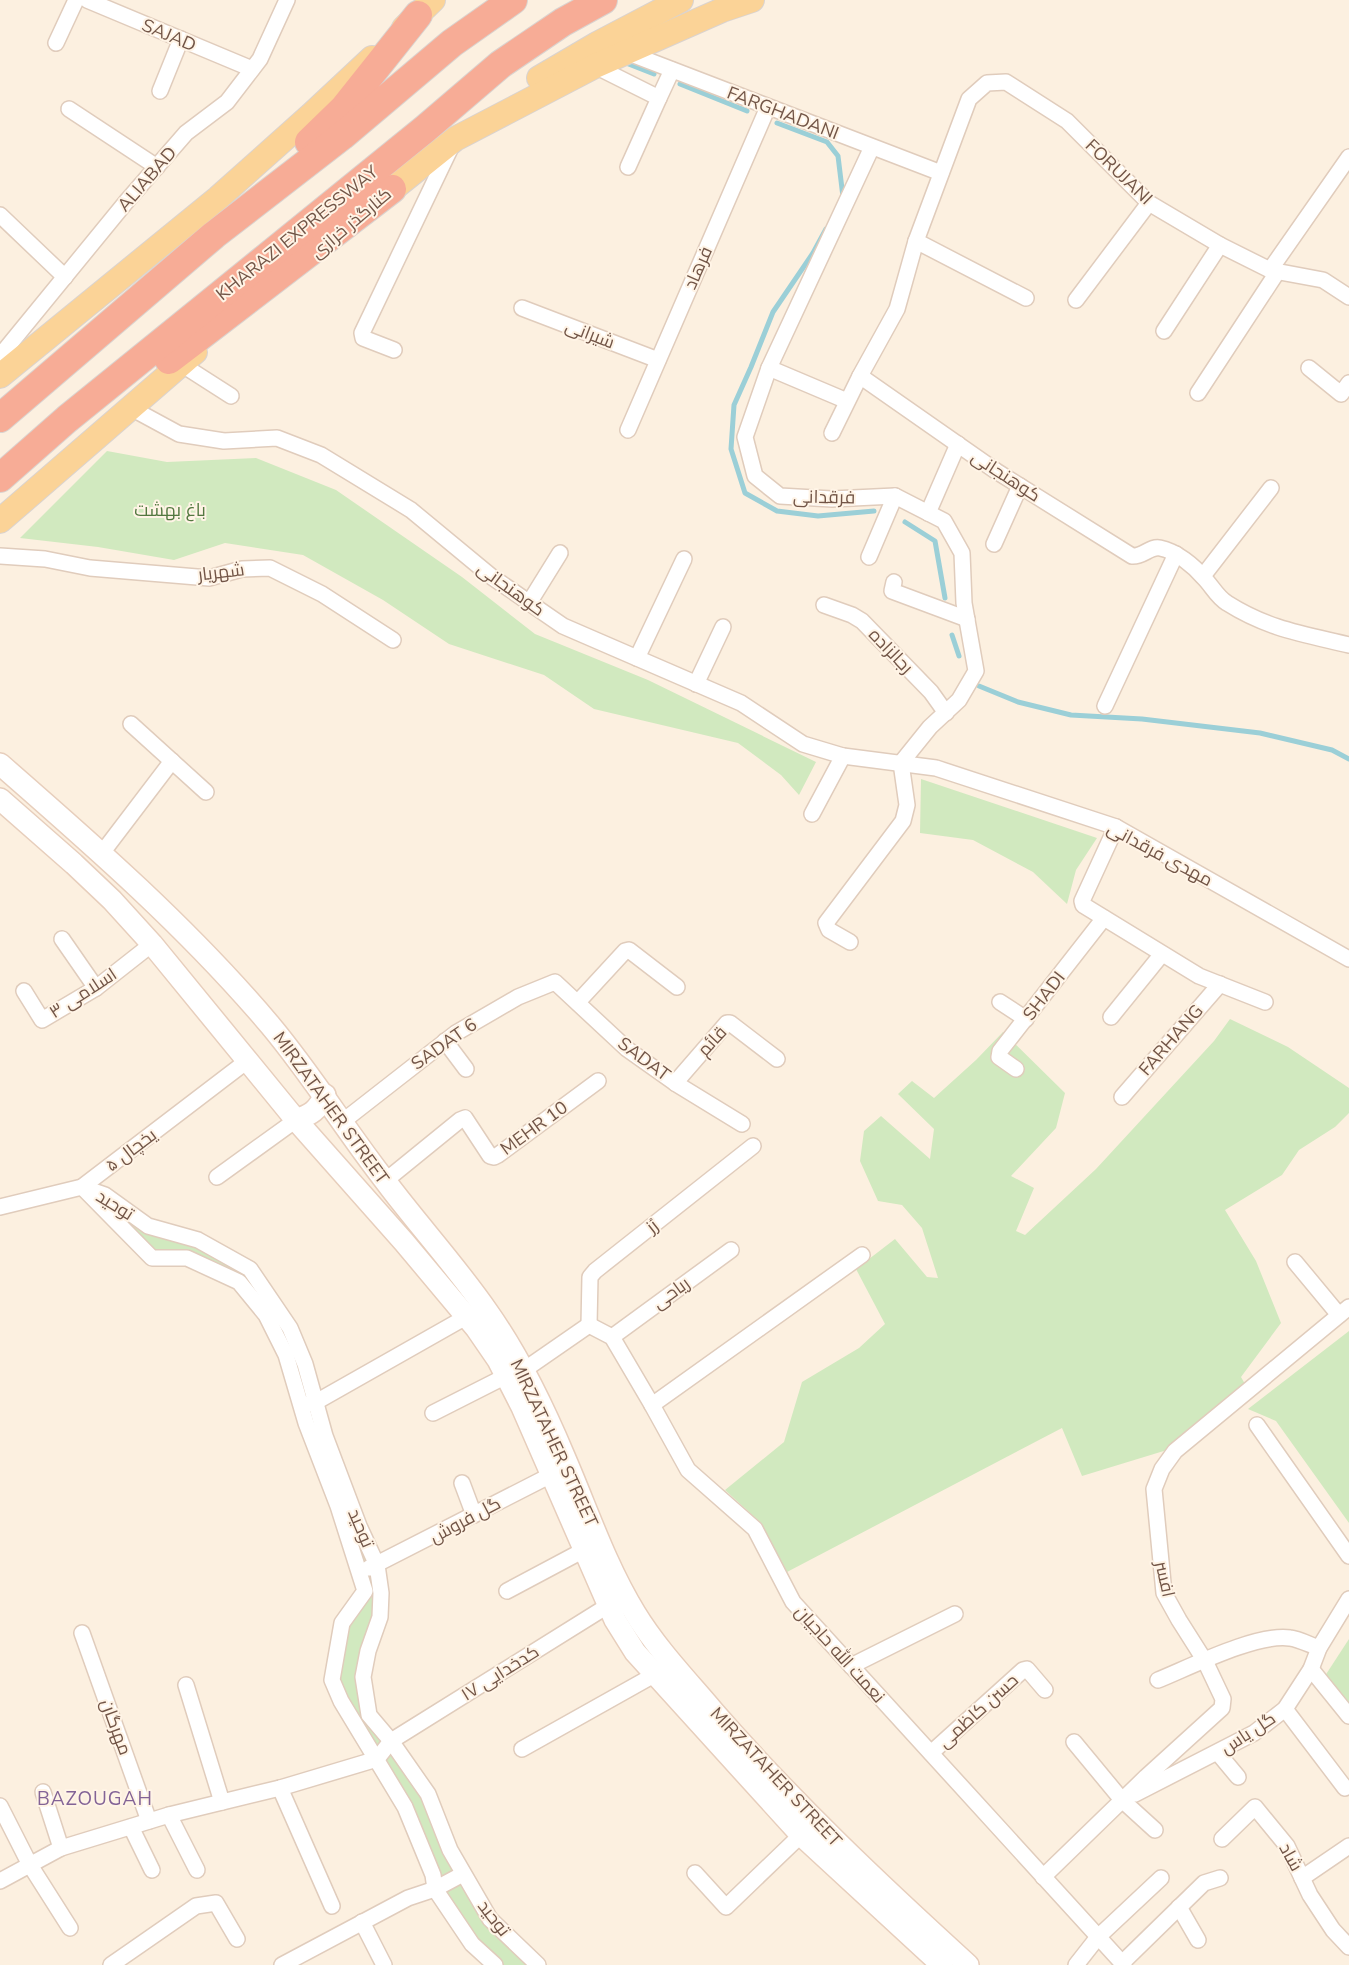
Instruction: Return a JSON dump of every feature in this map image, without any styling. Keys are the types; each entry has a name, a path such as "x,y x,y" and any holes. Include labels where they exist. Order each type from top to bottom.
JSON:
{"highway":[{"path":"0,418 214,235 342,136 452,43 513,0"},
{"name":"KHARAZI EXPRESSWAY","path":"0,478 67,419 417,136 501,64 563,22 603,0"},
{"path":"214,235 344,108 426,7"},
{"path":"0,491 392,189"}],"main road":[{"path":"454,139 530,84 597,44 681,0"},
{"name":"کنارگذر خرازی","path":"0,521 181,364 454,139 595,66 722,10 752,0"},
{"path":"0,376 218,198 311,115 426,7"},
{"name":"MIRZATAHER STREET","path":"0,764 102,853 211,959 271,1026 325,1096 385,1182 451,1262 489,1313 515,1373 563,1454 609,1566 651,1638 734,1736 814,1821 968,1965"},
{"name":"MIRZATAHER STREET","path":"0,799 100,888 152,944 296,1120 404,1242 466,1317 498,1360 515,1373 522,1407 553,1474 608,1605 635,1652 801,1835 942,1965"},
{"path":"185,985 189,970 196,964 211,959"},
{"path":"296,1120 312,1114 320,1106 325,1096"}],"street":[{"path":"56,44 76,0"},
{"name":"SAJAD","path":"87,0 252,69"},
{"name":"ALIABAD","path":"0,356 186,133 227,102 260,59 287,0"},
{"path":"160,91 181,40"},
{"name":"FARGHADANI","path":"626,52 941,173"},
{"path":"595,66 659,98"},
{"path":"628,167 672,70"},
{"name":"FORUJANI","path":"941,173 969,99 988,83 1006,82 1067,121 1149,202 1220,245 1274,271 1323,280 1349,297"},
{"name":"فرهاد","path":"628,430 768,107"},
{"path":"69,109 157,166"},
{"path":"394,350 363,338 362,333 454,139"},
{"name":"فرقدانی","path":"872,148 769,368 745,437 755,476 780,496 832,499 895,496 944,521 962,553 964,604 976,672 959,700 946,712"},
{"path":"1198,393 1274,271 1349,157"},
{"path":"832,433 860,376 898,309 916,241 941,173"},
{"path":"1076,300 1149,202"},
{"path":"0,215 65,277"},
{"path":"916,241 1026,298"},
{"path":"1164,331 1220,245"},
{"name":"شیرانی","path":"522,308 658,360"},
{"path":"181,364 231,396"},
{"path":"769,368 847,401"},
{"path":"1309,368 1340,394 1349,383"},
{"name":"کوهنجانی","path":"860,376 1020,486 1132,556 1141,556 1157,548 1176,554"},
{"name":"کوهنجانی","path":"131,408 180,434 224,441 277,438 321,455 411,510 492,577 563,626 741,703 803,744 843,756 901,763"},
{"path":"928,513 958,444"},
{"path":"994,544 1020,486"},
{"path":"1203,576 1272,488"},
{"path":"869,557 895,496"},
{"path":"529,603 560,553"},
{"path":"1105,706 1176,554 1203,576 1225,602 1256,619 1283,630 1349,645"},
{"name":"شهریار","path":"0,556 45,559 90,568 208,578 242,569 270,568 322,594 393,640"},
{"path":"636,658 684,559"},
{"path":"894,582 892,591 967,619"},
{"name":"رجالزاده","path":"824,605 852,615 862,621 931,692 946,712"},
{"path":"696,684 723,627"},
{"path":"850,942 828,930 826,923 903,821 907,805 901,763 930,727 946,712"},
{"path":"131,724 206,792"},
{"path":"812,814 843,756"},
{"path":"102,853 172,761"},
{"name":"مهدی فرقدانی","path":"901,763 936,768 1116,827 1349,959"},
{"path":"1116,827 1082,901 1086,908 1199,976 1265,1002"},
{"name":"SHADI","path":"1016,1069 999,1057 998,1054 1104,918"},
{"path":"62,940 96,988"},
{"name":"اسلامی ۳","path":"24,991 42,1020 96,988 152,944"},
{"path":"578,1002 625,950 629,950 677,987"},
{"path":"1111,1017 1162,954"},
{"name":"SADAT","path":"556,982 627,1049 675,1083 742,1124"},
{"name":"SADAT 6","path":"342,1122 445,1041 518,997 556,982"},
{"name":"FARHANG","path":"1122,1096 1220,984"},
{"path":"1000,1002 1026,1019"},
{"name":"قائم","path":"675,1083 727,1023 730,1023 777,1059"},
{"path":"445,1041 466,1069"},
{"name":"یخچال ۵","path":"0,1207 82,1187 247,1061"},
{"name":"MEHR 10","path":"385,1182 460,1120 465,1118 490,1156 494,1157 598,1081"},
{"path":"217,1177 296,1120"},
{"name":"رُز","path":"589,1324 590,1277 595,1271 753,1146"},
{"name":"توحید","path":"82,1187 105,1195 148,1226 198,1240 250,1269 290,1328 304,1364 326,1436 359,1526 378,1565 381,1593 380,1617 368,1651 363,1677 369,1715 391,1740 428,1794 450,1850 490,1920 538,1965"},
{"name":"توحید","path":"82,1187 152,1258 187,1258 240,1282 266,1315 286,1355 301,1406 338,1506 364,1591 342,1623 332,1680 341,1701 365,1743 405,1807 433,1875 435,1889 472,1944 495,1965"},
{"path":"187,1258 198,1240"},
{"name":"ریاحی","path":"612,1337 731,1250"},
{"path":"652,1405 862,1255"},
{"path":"1295,1262 1344,1311"},
{"path":"240,1282 250,1269"},
{"name":"افسر","path":"1043,1877 1122,1800 1222,1708 1223,1699 1205,1661 1164,1593 1154,1489 1162,1468 1175,1451 1344,1311"},
{"path":"301,1406 316,1402 466,1317"},
{"path":"433,1413 515,1373 589,1324 612,1337"},
{"name":"نعمت الله حاجیان","path":"612,1337 688,1470 755,1529 792,1602 1123,1964"},
{"path":"1257,1425 1349,1556"},
{"name":"گل فروش","path":"358,1572 378,1565 553,1474"},
{"path":"462,1483 474,1515"},
{"path":"507,1591 584,1550"},
{"name":"گل یاس","path":"1122,1800 1218,1753 1254,1733 1285,1709 1311,1669 1319,1648 1349,1599"},
{"name":"کدخدایی ۱۷","path":"376,1759 391,1740 608,1605"},
{"path":"851,1666 955,1614"},
{"name":"مهرگان","path":"82,1633 150,1821"},
{"path":"1158,1680 1238,1647 1276,1638 1290,1638 1319,1648"},
{"name":"حسن کاظمی","path":"931,1753 1023,1670 1027,1669 1045,1690"},
{"path":"1311,1669 1349,1716"},
{"path":"522,1749 654,1675"},
{"path":"186,1685 222,1802"},
{"path":"1285,1709 1345,1788"},
{"path":"1074,1742 1122,1800 1155,1830"},
{"path":"1218,1753 1238,1777"},
{"path":"0,1881 61,1848 169,1815 280,1788 376,1759"},
{"path":"280,1788 332,1906"},
{"path":"43,1792 61,1848"},
{"path":"0,1806 30,1865 70,1928"},
{"name":"شاد","path":"1222,1839 1255,1807 1287,1846 1310,1894 1333,1930 1349,1947"},
{"path":"169,1815 197,1870"},
{"path":"131,1827 152,1870"},
{"path":"695,1873 726,1907 801,1835"},
{"path":"1302,1878 1349,1846"},
{"path":"282,1965 408,1898 435,1889 463,1874"},
{"path":"1076,1965 1098,1937 1161,1878"},
{"path":"1123,1964 1204,1883 1220,1878"},
{"path":"111,1965 196,1906 216,1903 237,1939"},
{"path":"1179,1907 1198,1940"},
{"path":"362,1922 384,1965"}],"green space":[{"name":"باغ بهشت","path":"107,451 167,462 256,458 336,490 462,577 535,634 648,680 816,762 799,795 781,775 738,743 594,709 544,675 449,644 383,600 303,555 225,543 174,560 98,547 20,538"},
{"path":"921,779 1097,838 1076,870 1067,904 1033,872 973,840 920,833"},
{"path":"1230,1019 1288,1047 1349,1088 1349,1113 1335,1127 1299,1150 1282,1175 1225,1210 1256,1261 1281,1323 1241,1377 1245,1384 1167,1450 1082,1476 1062,1428 787,1572 761,1523 725,1490 784,1442 802,1382 859,1348 885,1324 856,1269 895,1239 927,1277 938,1278 922,1228 902,1205 878,1201 860,1161 864,1131 881,1116 930,1159 934,1129 898,1094 912,1081 934,1098 976,1060 1003,1032 1065,1093 1056,1128 1011,1176 1034,1188 1016,1231 1025,1235 1096,1169 1214,1041"},
{"path":"104,1198 178,1238 249,1270 291,1329 379,1594 364,1658 366,1716 427,1796 487,1920 537,1965 500,1965 476,1943 439,1890 335,1681 345,1625 366,1593 302,1401 242,1281 156,1255"},
{"path":"1349,1331 1349,1523 1276,1421 1248,1409"},
{"path":"1349,1639 1349,1705 1321,1682"}],"waterway":[{"path":"626,63 654,74"},
{"path":"680,84 747,111"},
{"path":"777,123 827,142 838,156 843,197"},
{"path":"826,229 813,253 773,312 734,405 731,449 745,493 777,511 818,516 874,511"},
{"path":"905,522 935,541 945,598"},
{"path":"952,635 959,656"},
{"path":"979,686 1018,702 1071,715 1142,719 1260,733 1332,750 1349,759"}],"district":[{"name":"BAZOUGAH","path":"95,1799"}]}
